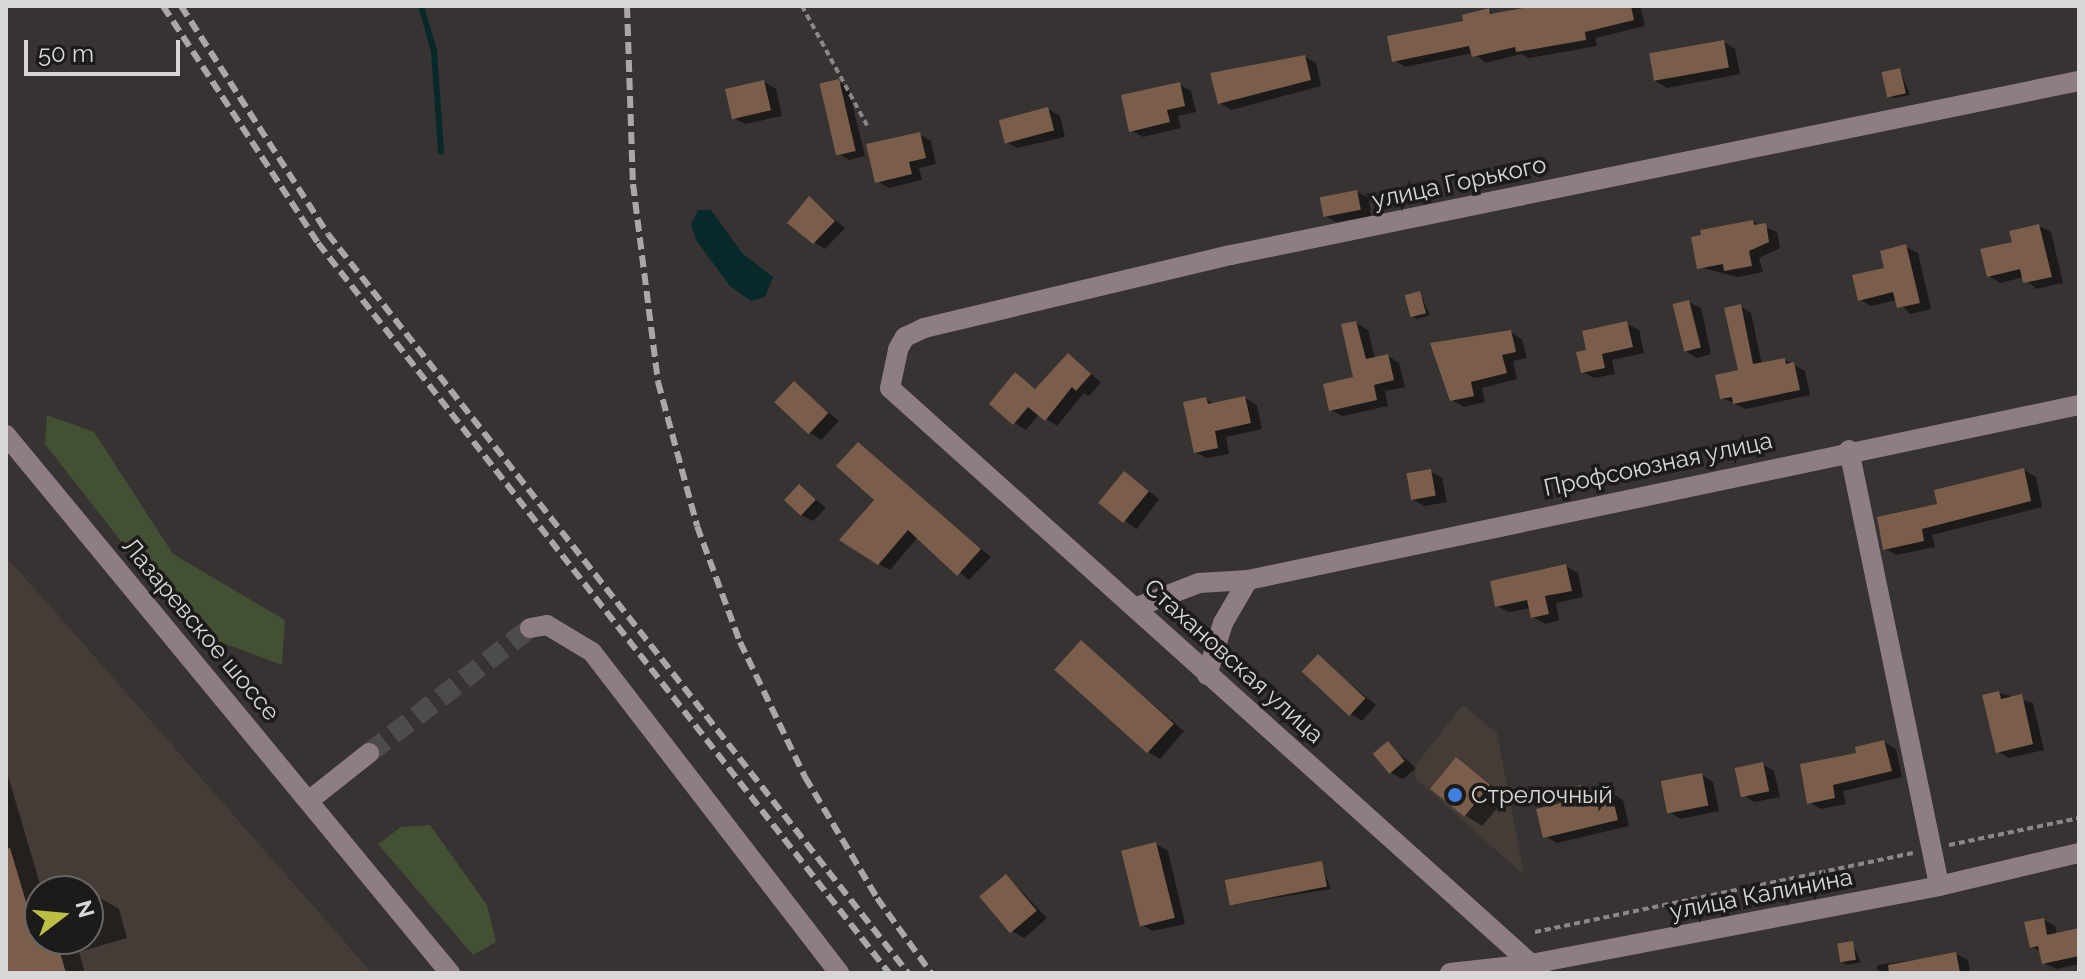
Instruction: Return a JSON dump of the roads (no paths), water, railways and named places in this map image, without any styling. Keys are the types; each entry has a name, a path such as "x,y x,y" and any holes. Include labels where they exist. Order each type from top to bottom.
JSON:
{"street":[{"name":"улица Горького","path":"890,388 898,349 905,337 924,328 1231,255 2079,81"},
{"name":"Стахановская улица","path":"890,388 1137,607 1207,675 1378,822 1536,969"},
{"name":"Профсоюзная улица","path":"1137,607 1199,583 1248,580 1849,450 2079,405"},
{"name":"Лазаревское шоссе","path":"6,435 311,799 450,973"},
{"path":"1849,450 1939,886"},
{"path":"1207,675 1223,623 1248,580"},
{"path":"530,628 547,625 592,652 839,973"},
{"path":"311,799 369,753"},
{"name":"улица Калинина","path":"1450,973 1536,969 1939,886 2079,853"}],"water":[{"path":"698,210 711,210 743,254 773,277 765,297 751,301 730,286 696,240 691,224"}],"waterway":[{"path":"421,6 434,51 441,152"}],"tunnel":[{"path":"369,753 530,628"}],"railway":[{"path":"163,6 318,243 889,973"},
{"path":"181,6 328,234 908,973"},
{"path":"627,6 633,184 658,382 697,526 740,642 805,777 877,898 931,973"}],"place":[{"name":"Стрелочный","path":"1455,795"}]}
